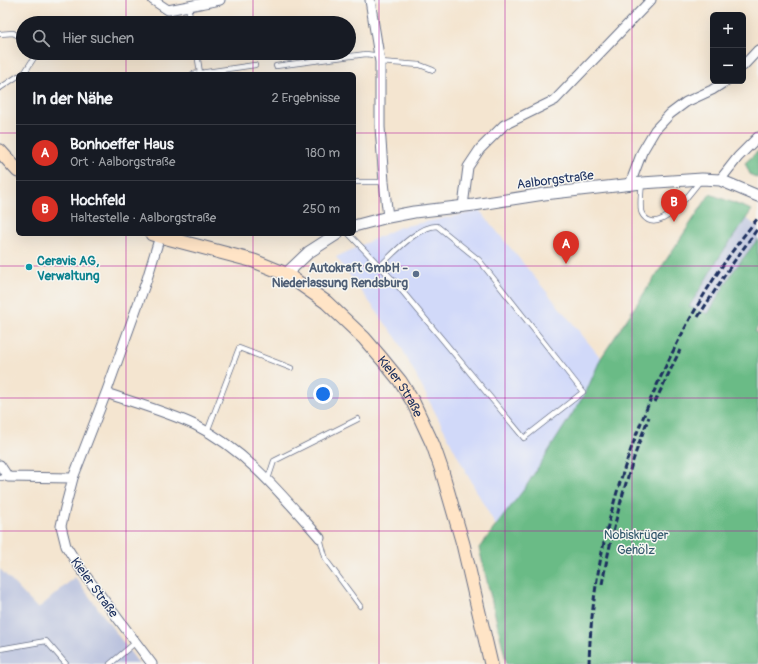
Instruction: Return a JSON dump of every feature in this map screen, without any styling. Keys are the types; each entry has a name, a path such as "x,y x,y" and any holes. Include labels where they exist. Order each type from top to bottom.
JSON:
{"main road":[{"path":"0,151 16,169"},
{"name":"Kieler Straße","path":"160,236 254,261 286,274 326,302 364,338 400,381 433,445 441,468 463,544 491,664"}],"street":[{"path":"153,0 168,10 220,0"},
{"path":"370,0 380,59 380,127 388,217"},
{"path":"463,206 468,167 480,149 504,125 555,100 651,0"},
{"path":"746,63 758,50"},
{"path":"630,184 642,152 656,130 670,114 686,102 721,84"},
{"path":"720,180 738,157 758,137"},
{"name":"Aalborgstraße","path":"356,225 414,212 544,194 642,183 702,179 720,180 758,196"},
{"name":"Kieler Straße","path":"152,664 80,568 66,546 61,526 73,478 106,393 147,279 156,236"},
{"path":"286,274 309,252 334,236"},
{"path":"106,393 194,425 222,441 268,479 320,538"},
{"path":"0,465 4,477 73,478"}],"lane":[{"path":"188,6 190,16"},
{"path":"0,34 13,33 16,34"},
{"path":"356,55 366,54 380,59 420,65 433,70"},
{"path":"25,72 33,60"},
{"path":"198,60 200,72"},
{"path":"276,66 321,60"},
{"path":"207,72 256,65"},
{"path":"0,88 16,77"},
{"path":"642,183 641,213 644,218 655,223 668,216 702,179"},
{"path":"356,182 384,182"},
{"path":"351,236 393,280 524,438 583,392 479,260 437,226 430,226 422,230 380,266"},
{"path":"207,432 240,348 291,368"},
{"path":"268,479 274,462 358,419"},
{"path":"320,538 326,560 360,606"},
{"path":"0,649 46,641 66,664"},
{"path":"110,664 136,642"}],"shaded area":[{"path":"480,211 601,358 586,392 525,488 496,526 467,474 397,339 336,257 400,227"},
{"path":"746,218 758,227 758,239 732,273 585,664 689,307 718,259"},
{"path":"0,569 38,609 75,577 139,664 0,664"}],"green space":[{"path":"758,151 758,179 750,174 745,163"},
{"name":"Nobiskrüger Gehölz","path":"710,194 752,210 718,259 689,307 708,314 732,273 758,239 758,326 755,332 758,334 758,664 507,664 479,548 525,488 586,392 601,358"}],"railway":[{"path":"589,664 597,577 606,534 630,451 646,410 691,317 727,259 758,218"},
{"path":"698,317 728,270 758,228"},
{"path":"655,402 680,350"},
{"path":"602,584 621,499 649,417"}],"place":[{"name":"Hochfeld","path":"674,222"},
{"name":"Bonhoeffer Haus","path":"566,264"},
{"name":"Ceravis AG, Verwaltung","path":"29,267"},
{"name":"Autokraft GmbH - Niederlassung Rendsburg","path":"416,274"}]}
